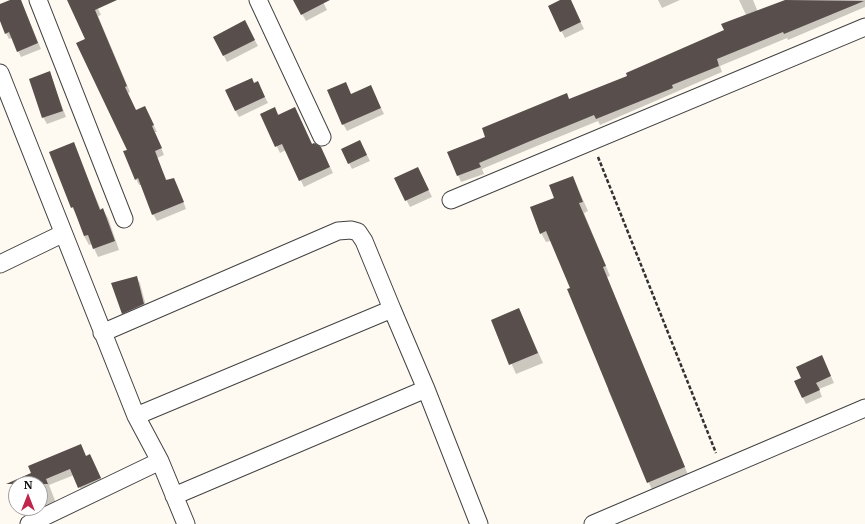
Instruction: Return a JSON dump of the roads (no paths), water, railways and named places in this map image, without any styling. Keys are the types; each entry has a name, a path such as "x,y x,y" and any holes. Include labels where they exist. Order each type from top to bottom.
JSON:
{"street":[{"path":"38,0 124,219"},
{"path":"258,0 322,137"},
{"path":"451,200 865,27"},
{"path":"1,77 62,234 136,416 160,462 186,524"},
{"path":"102,333 338,231 351,230 358,232 364,241 426,389 479,524"},
{"path":"0,264 62,234"},
{"path":"136,416 392,309"},
{"path":"174,496 426,389"},
{"path":"593,524 723,470 865,408"},
{"path":"29,524 160,462"}]}
